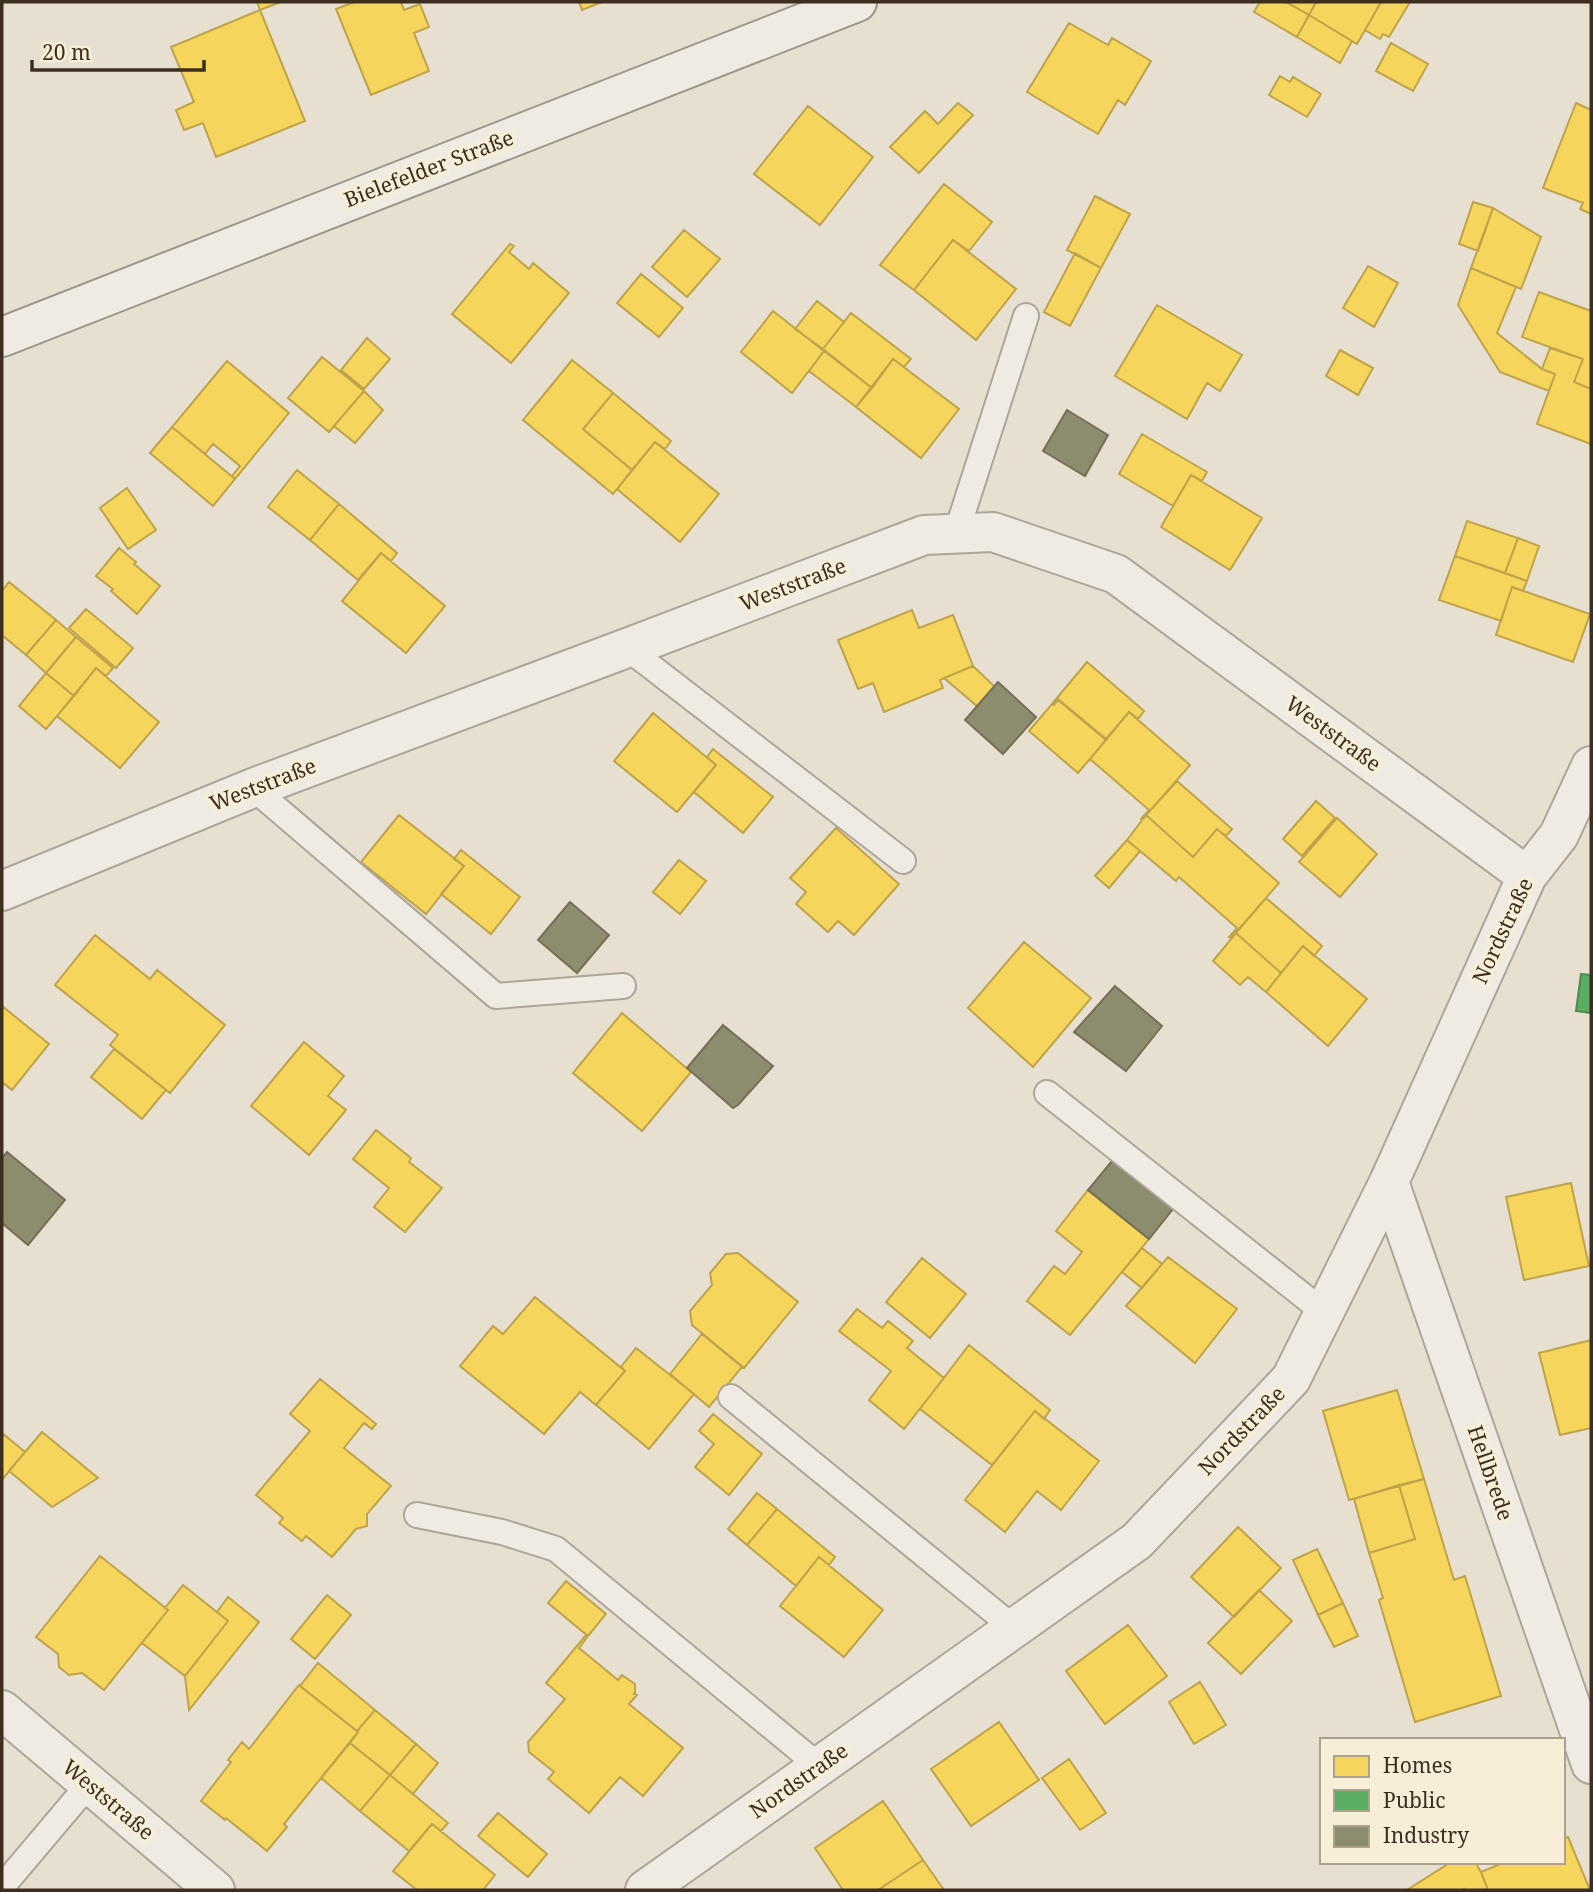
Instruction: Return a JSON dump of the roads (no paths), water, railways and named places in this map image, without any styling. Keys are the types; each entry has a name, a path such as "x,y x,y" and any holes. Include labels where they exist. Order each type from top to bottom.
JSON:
{"street":[{"name":"Bielefelder Straße","path":"2,337 857,2"},
{"name":"Weststraße","path":"2,891 253,788 924,535 993,532 1116,575 1527,876"},
{"name":"Nordstraße","path":"645,1890 1137,1541 1291,1379 1389,1182 1527,876 1559,835 1591,766"},
{"name":"Hellbrede","path":"1389,1182 1591,1764"},
{"name":"Weststraße","path":"2,1710 215,1890"}],"lane":[{"path":"956,534 1026,316"},
{"path":"627,648 904,861"},
{"path":"253,788 496,996 624,986"},
{"path":"1048,1093 1325,1313"},
{"path":"731,1397 1014,1628"},
{"path":"417,1515 502,1532 556,1549 820,1766"},
{"path":"2,1887 89,1784"}]}
